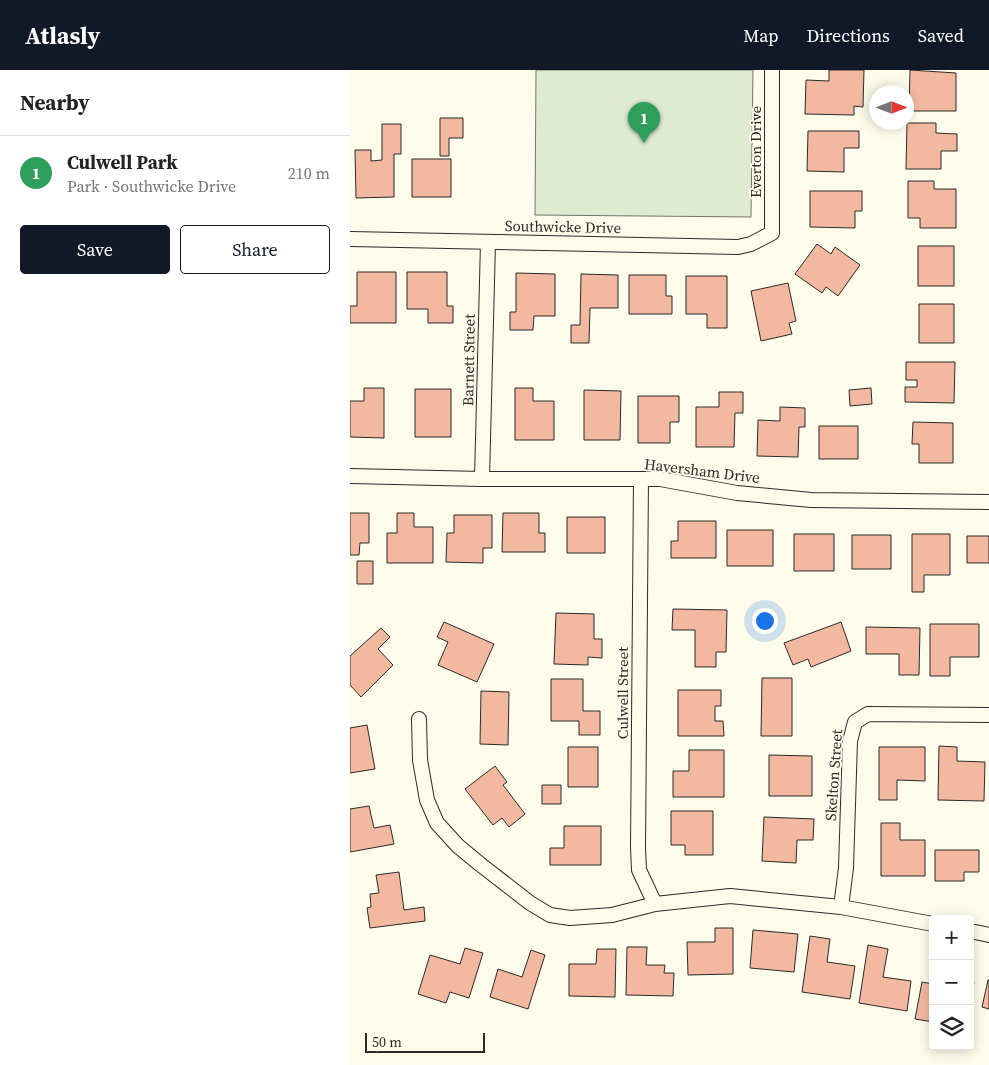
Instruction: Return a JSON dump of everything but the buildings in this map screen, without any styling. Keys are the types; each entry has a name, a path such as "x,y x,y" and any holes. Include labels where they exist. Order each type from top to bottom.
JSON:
{"street":[{"name":"Everton Drive","path":"772,70 772,233"},
{"name":"Southwicke Drive","path":"350,239 738,246 751,244 772,233"},
{"name":"Barnett Street","path":"482,479 488,242"},
{"name":"Haversham Drive","path":"350,476 482,479 660,479 737,493 811,500 989,502"},
{"name":"Culwell Street","path":"641,479 638,848 640,870 655,904"},
{"name":"Skelton Street","path":"841,907 846,868 850,749 855,722 868,714 989,714"},
{"path":"419,719 420,760 427,800 437,823 481,865 530,903 550,914 570,918 612,915 655,904 730,896 841,907 929,923"},
{"path":"974,933 989,935"}],"green space":[{"path":"536,70 753,70 751,217 535,215"}],"place":[{"name":"Culwell Park","path":"644,143"}]}
